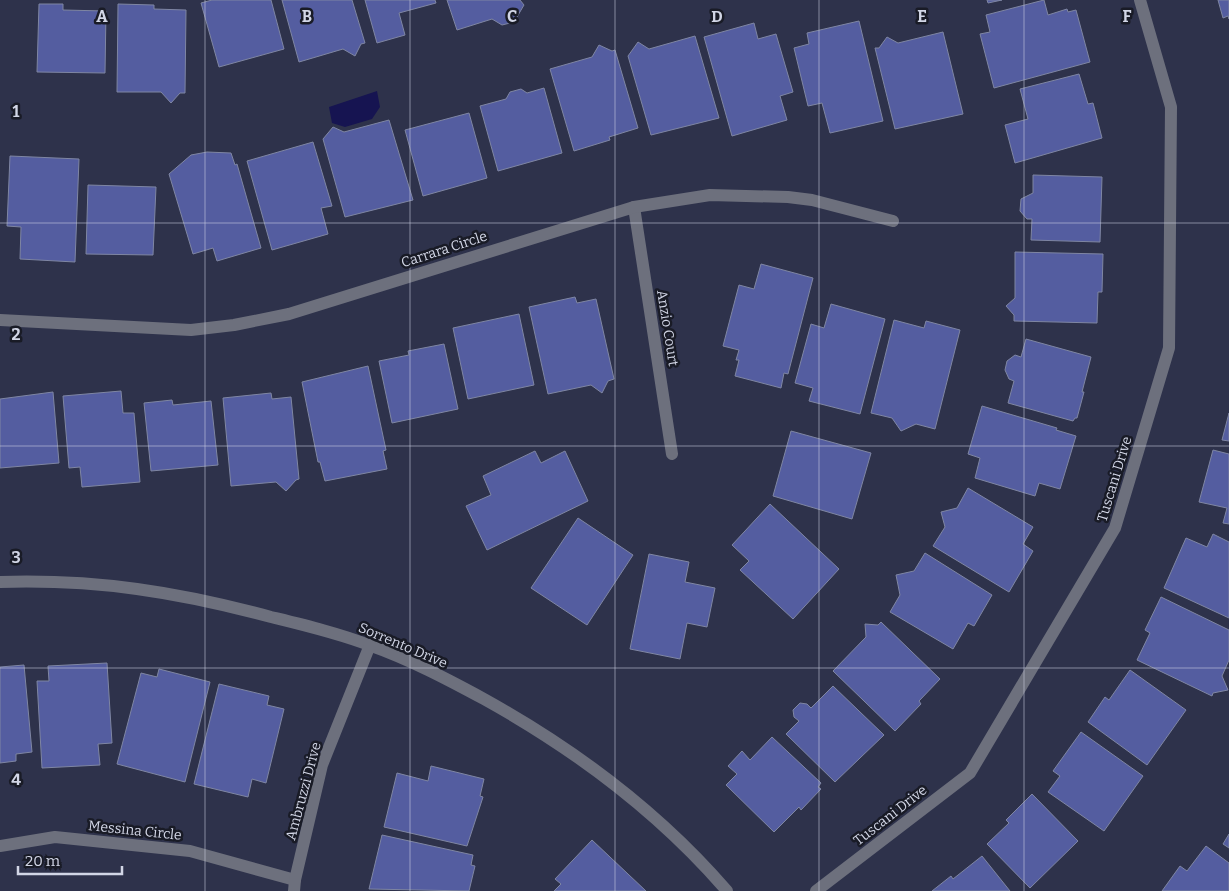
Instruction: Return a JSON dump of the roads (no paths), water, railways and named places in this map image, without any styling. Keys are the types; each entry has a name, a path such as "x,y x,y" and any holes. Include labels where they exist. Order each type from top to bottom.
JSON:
{"street":[{"name":"Tuscani Drive","path":"816,891 970,773 1115,528 1169,348 1171,107 1140,0"},
{"name":"Carrara Circle","path":"0,320 191,330 234,325 290,314 634,207 710,195 788,197 828,203 894,221"},
{"name":"Anzio Court","path":"634,207 672,454"},
{"name":"Sorrento Drive","path":"0,582 46,581 158,590 218,602 370,645 453,682 523,721 571,751 620,787 664,824 727,891"},
{"name":"Ambruzzi Drive","path":"294,886 322,765 370,645"},
{"name":"Messina Circle","path":"0,846 55,837 190,850 294,886"}]}
